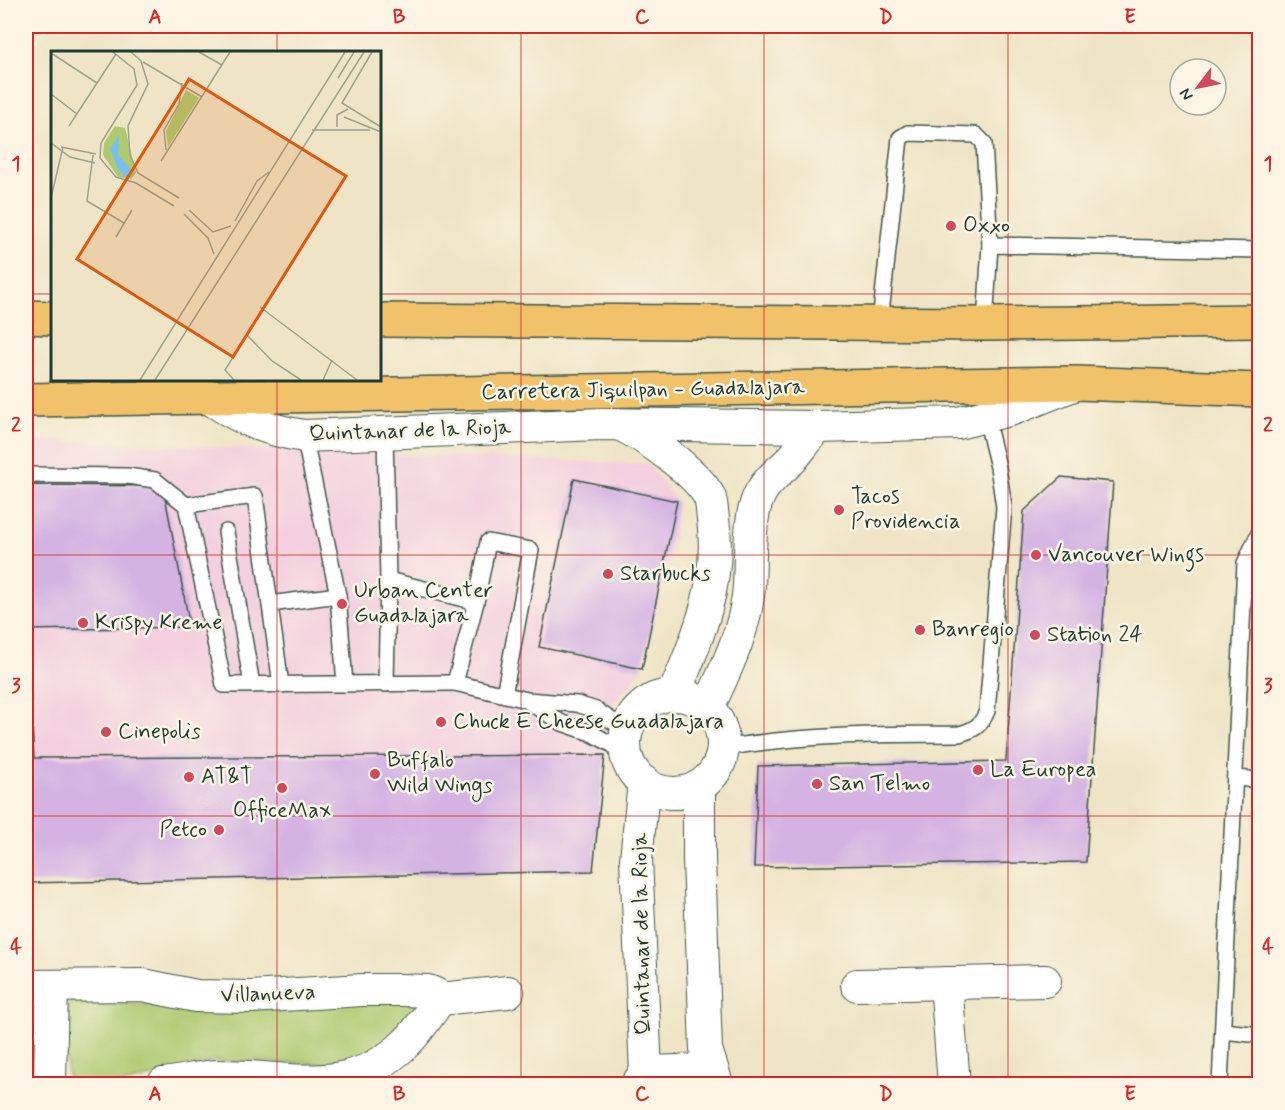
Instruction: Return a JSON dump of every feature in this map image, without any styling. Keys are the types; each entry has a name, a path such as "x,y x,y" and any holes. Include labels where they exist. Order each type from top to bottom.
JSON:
{"highway":[{"path":"26,317 51,318"},
{"path":"381,320 985,324 1260,321"},
{"name":"Carretera Jiquilpan - Guadalajara","path":"26,400 1077,384 1260,390"}],"street":[{"name":"Quintanar de la Rioja","path":"208,398 255,425 304,436 620,424 818,427 958,423 1024,405 1077,384"},
{"path":"620,424 639,434 680,465 710,498 716,550 713,577 701,629 674,694"},
{"path":"708,708 727,669 742,624 748,597 755,506 761,492 771,479 818,427"},
{"path":"705,614 742,624"},
{"path":"674,694 697,700 708,708 717,720 722,734 723,748 719,763 711,776 699,786 686,792 671,793 644,782 629,763 627,741 634,716 644,705 658,697 674,694"},
{"name":"Quintanar de la Rioja","path":"641,1078 636,859 644,782"},
{"path":"641,1078 714,1077 706,1049 699,859 699,786"},
{"path":"857,985 1045,981"},
{"path":"946,983 954,1084"},
{"name":"Villanueva","path":"39,986 142,985 196,996 251,997 362,990 428,991 440,999 508,992"},
{"path":"39,986 50,1084"},
{"path":"163,1084 216,1076 305,1082 343,1079 377,1065 406,1043 440,999"}],"lane":[{"path":"880,323 900,138 908,133 976,135 984,142 990,245 985,324"},
{"path":"990,245 1260,250"},
{"path":"723,748 763,742 959,734 973,730 982,723 987,711 1004,507 998,467 976,385"},
{"path":"385,433 388,580 386,684"},
{"path":"304,436 338,595 345,684"},
{"path":"26,475 127,476 155,480 186,505 224,685 455,683 527,700 577,704 596,710 627,741"},
{"path":"186,505 255,496 281,685"},
{"path":"1220,1084 1245,563 1260,531"},
{"path":"226,532 252,685"},
{"path":"455,683 476,602 488,542 531,550 504,695"},
{"path":"388,580 476,602"},
{"path":"270,604 338,595"},
{"path":"527,700 562,723 591,733 627,741"},
{"path":"1235,778 1260,780"},
{"path":"1223,1031 1260,1035"}],"shaded area":[{"name":"Urban Center Guadalajara","path":"26,440 647,464 677,501 674,538 642,669 610,708 593,871 26,883"}],"green space":[{"path":"69,997 183,1007 420,1000 401,1031 373,1054 340,1064 214,1061 123,1084 68,1084 65,1033"}],"building":[{"path":"1061,477 1113,482 1086,862 754,867 758,766 1006,761 1024,511"},
{"name":"Starbucks","path":"574,479 677,501 642,669 539,647"},
{"path":"26,485 163,486 190,627 26,630"},
{"path":"26,639 34,758 605,755 593,871 26,883"}],"place":[{"name":"Oxxo","path":"951,226"},
{"name":"Tacos Providencia","path":"839,510"},
{"name":"Vancouver Wings","path":"1036,555"},
{"name":"Starbucks","path":"608,574"},
{"name":"Urban Center Guadalajara","path":"342,604"},
{"name":"Krispy Kreme","path":"83,623"},
{"name":"Banregio","path":"920,630"},
{"name":"Station 24","path":"1035,635"},
{"name":"Chuck E Cheese Guadalajara","path":"441,722"},
{"name":"Cinepolis","path":"106,732"},
{"name":"La Europea","path":"978,770"},
{"name":"Buffalo Wild Wings","path":"375,774"},
{"name":"AT&T","path":"189,777"},
{"name":"San Telmo","path":"817,784"},
{"name":"OfficeMax","path":"282,788"},
{"name":"Petco","path":"219,830"}]}
